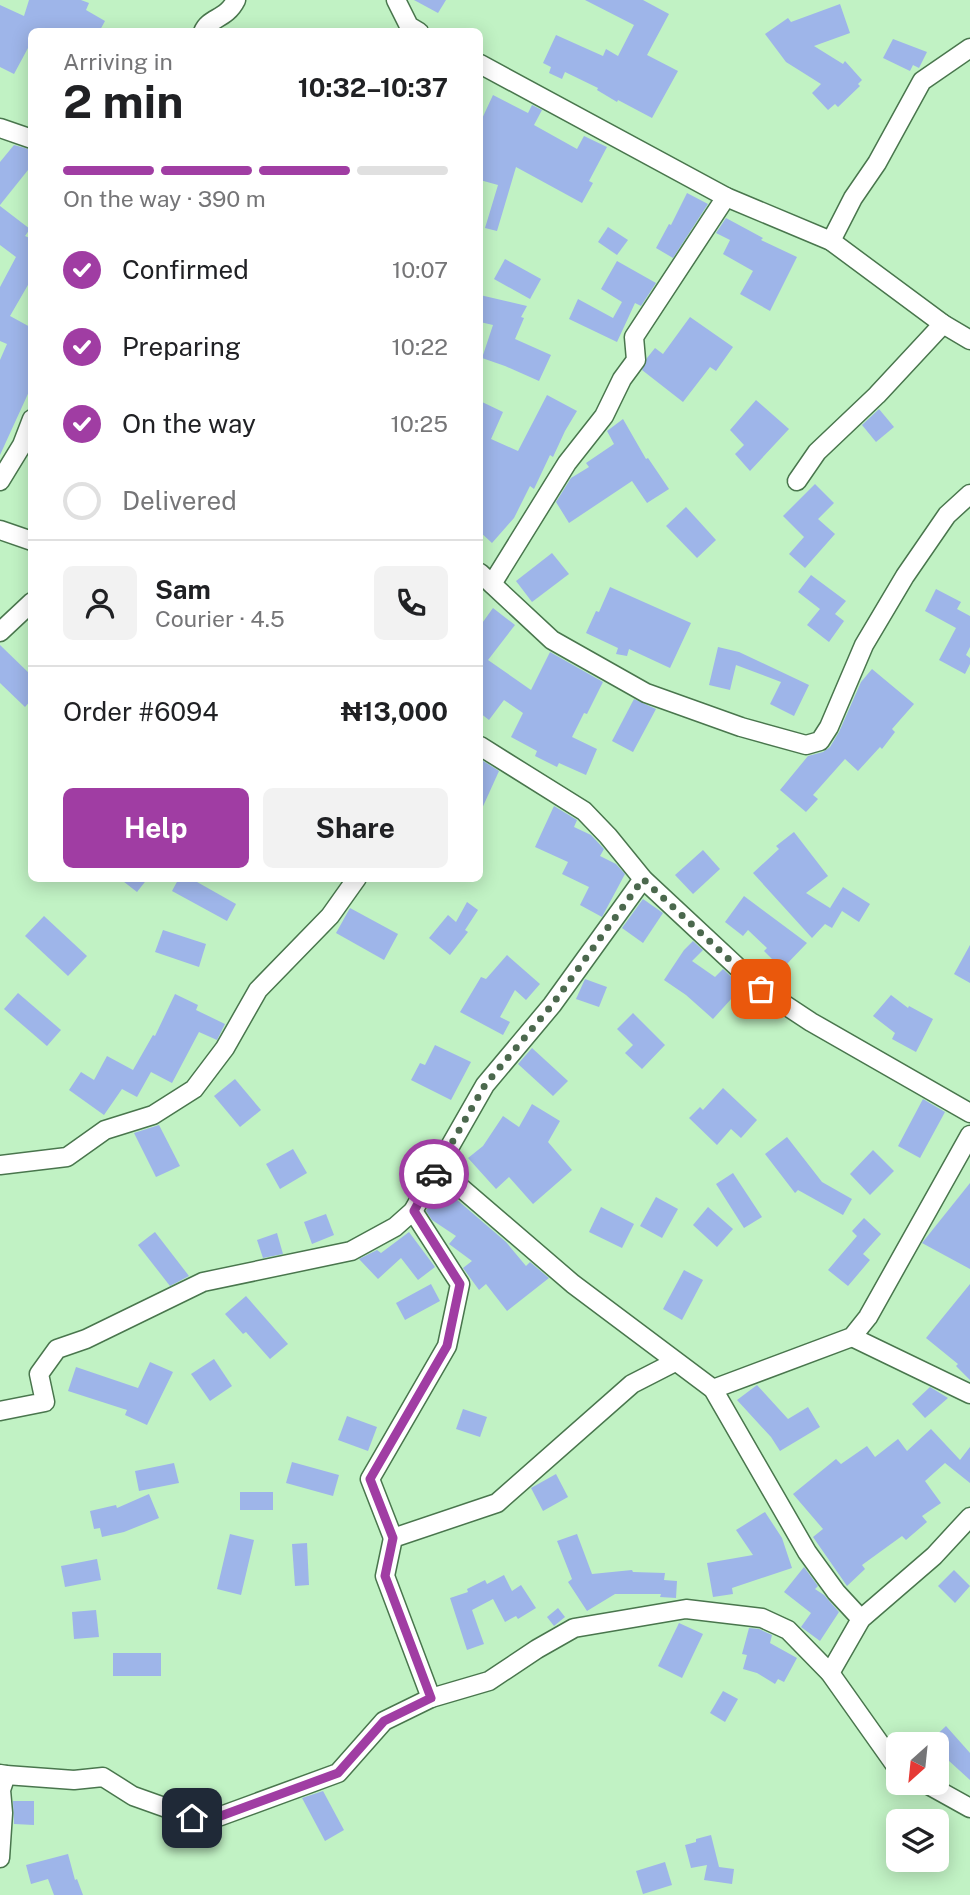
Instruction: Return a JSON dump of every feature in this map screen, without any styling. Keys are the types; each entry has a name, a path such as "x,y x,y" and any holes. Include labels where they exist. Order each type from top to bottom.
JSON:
{"street":[{"path":"205,28 229,13 236,0"},
{"path":"396,0 412,28"},
{"path":"831,241 853,198 877,163 922,81 970,48"},
{"path":"483,66 726,197 831,241 943,324 970,340"},
{"path":"0,128 28,138"},
{"path":"726,197 634,337 636,359 622,379 604,416 567,463 486,579 552,640 646,693 741,727 806,745 820,741 829,727 864,645 905,576 947,515 970,494"},
{"path":"797,481 817,452 877,395 943,324"},
{"path":"0,481 22,445 28,429"},
{"path":"0,530 28,540"},
{"path":"0,632 28,605"},
{"path":"483,748 584,811 608,835 643,879 761,989 811,1022 970,1113"},
{"path":"0,1411 45,1402 39,1374 57,1349 86,1339 204,1282 351,1251 395,1227 414,1211 485,1085 552,1005 643,879"},
{"path":"0,1165 67,1157 105,1130 153,1115 194,1089 225,1048 258,990 330,916 354,882"},
{"path":"713,1389 852,1337 868,1317 970,1135"},
{"path":"438,1168 573,1284 713,1389 807,1552 861,1619"},
{"path":"414,1211 460,1284 447,1346 370,1479 393,1538 385,1576 431,1698"},
{"path":"852,1337 970,1394"},
{"path":"393,1538 498,1503 632,1384 675,1362"},
{"path":"831,1673 861,1619 934,1556 970,1517"},
{"path":"0,1858 3,1774 74,1780 103,1777 133,1796 192,1818 218,1817 338,1773 384,1721 431,1698 489,1681 537,1648 574,1628 686,1609 762,1618 788,1630 831,1673 886,1752"},
{"path":"948,1796 970,1808"}],"building":[{"path":"29,0 81,0 89,3 86,10 105,21 101,28 28,28 28,48 14,74 0,67 0,5 24,16"},
{"path":"414,0 446,0 438,13"},
{"path":"585,0 643,0 669,14 647,55 678,71 652,118 618,100 617,102 597,90 598,88 565,72 562,79 549,73 551,67 543,63 556,35 603,56 606,49 618,56 634,25"},
{"path":"840,4 850,33 814,46 843,64 845,61 862,80 858,84 860,86 838,107 835,104 828,110 812,93 821,84 786,62 765,34 788,18 791,22"},
{"path":"893,39 927,52 919,68 913,65 910,71 883,58"},
{"path":"493,95 528,113 532,105 542,110 534,125 577,149 584,136 607,147 589,181 593,183 582,203 516,167 497,231 485,228 498,185 483,181 483,117"},
{"path":"14,145 28,149 28,170 0,205 0,162"},
{"path":"687,193 708,204 673,258 656,248"},
{"path":"0,206 28,227 25,236 28,237 28,285 10,316 28,326 28,394 0,455 0,360 7,344 0,341 0,287 16,257 0,245"},
{"path":"726,218 763,238 761,240 797,257 770,311 740,294 753,271 723,254 730,240 716,233"},
{"path":"608,227 628,240 617,255 598,242"},
{"path":"505,259 541,279 530,299 494,279"},
{"path":"617,261 656,283 641,306 635,303 617,342 569,319 578,299 613,318 622,302 601,289"},
{"path":"483,296 527,306 515,339 551,355 539,381 483,358 493,325 483,323"},
{"path":"690,317 733,347 716,371 710,367 683,402 642,370 655,348 663,354"},
{"path":"547,395 577,411 553,457 550,455 534,489 530,486 514,518 492,543 483,535 483,402 503,412 491,439 518,451"},
{"path":"756,400 789,429 750,471 735,454 744,445 730,430"},
{"path":"879,409 894,427 876,442 862,425"},
{"path":"623,419 646,459 648,458 669,489 647,503 632,481 569,523 556,502 571,478 589,467 586,463 614,444 607,431"},
{"path":"815,484 834,503 818,519 835,534 805,568 789,554 804,537 783,516"},
{"path":"686,507 716,540 697,558 666,526"},
{"path":"552,553 569,574 532,602 516,581"},
{"path":"811,575 846,601 835,614 844,621 829,642 807,625 820,609 798,592"},
{"path":"610,587 691,623 670,668 629,649 627,656 616,654 618,648 586,633"},
{"path":"936,589 961,602 957,609 970,616 970,647 966,655 970,658 970,664 965,674 939,660 956,628 925,611"},
{"path":"493,608 515,625 488,660 531,690 550,652 603,682 572,737 597,749 586,775 559,763 557,767 535,756 537,751 511,737 523,713 504,700 489,720 483,715 483,622"},
{"path":"0,645 28,672 28,704 25,707 0,683"},
{"path":"718,647 739,652 809,685 794,716 770,704 781,682 736,665 730,690 709,685"},
{"path":"872,669 914,704 892,729 895,732 882,749 880,747 858,771 845,759 813,795 818,799 806,812 780,790 808,756 830,747 861,682"},
{"path":"634,699 656,709 633,752 612,741"},
{"path":"483,761 499,771 483,806"},
{"path":"554,806 577,820 574,827 591,835 604,849 600,856 616,864 625,874 602,917 580,905 589,887 562,874 568,862 535,847"},
{"path":"794,832 828,876 806,893 830,908 843,887 870,904 859,922 842,911 832,928 825,924 812,938 753,873 779,849 776,846"},
{"path":"703,850 720,869 693,894 675,875"},
{"path":"124,882 145,882 137,892"},
{"path":"177,882 197,882 236,904 227,921 172,891"},
{"path":"744,896 807,943 782,969 764,951 767,948 748,930 743,936 725,922"},
{"path":"643,899 663,913 643,943 622,928"},
{"path":"467,902 478,910 465,930 468,932 450,955 429,938 448,915 456,922"},
{"path":"350,908 398,934 384,960 336,933"},
{"path":"44,916 87,956 68,976 25,936"},
{"path":"163,930 206,944 199,967 155,952"},
{"path":"693,941 703,950 692,961 715,977 723,969 742,987 713,1019 664,980"},
{"path":"970,945 970,983 954,974"},
{"path":"507,955 540,984 526,1000 515,990 500,1017 510,1022 503,1035 460,1012 481,977 486,979"},
{"path":"585,979 607,987 599,1007 576,999"},
{"path":"18,993 61,1030 47,1046 4,1009"},
{"path":"175,994 198,1005 196,1010 225,1024 217,1040 199,1032 172,1083 151,1072 137,1097 122,1089 104,1115 69,1090 81,1072 94,1080 107,1056 133,1070 153,1035 155,1036"},
{"path":"891,995 908,1008 909,1006 933,1019 916,1052 892,1039 895,1033 873,1016"},
{"path":"633,1013 665,1045 642,1069 625,1053 633,1045 617,1029"},
{"path":"435,1045 471,1062 451,1100 411,1080 420,1063 425,1065"},
{"path":"532,1048 568,1081 553,1096 518,1064"},
{"path":"235,1079 261,1110 240,1127 214,1096"},
{"path":"723,1088 757,1120 741,1138 731,1129 717,1145 689,1118 700,1107 703,1110"},
{"path":"923,1099 945,1112 920,1158 898,1146"},
{"path":"532,1104 560,1121 548,1142 572,1170 533,1204 509,1177 496,1189 468,1158 483,1146 503,1116 519,1127"},
{"path":"159,1125 180,1166 156,1177 134,1133"},
{"path":"787,1137 822,1182 852,1199 843,1215 798,1190 795,1193 765,1154"},
{"path":"293,1149 307,1173 280,1189 266,1164"},
{"path":"873,1150 894,1171 870,1195 850,1174"},
{"path":"733,1173 762,1217 744,1228 716,1184"},
{"path":"970,1183 970,1269 922,1243"},
{"path":"441,1186 506,1242 526,1266 530,1262 549,1278 507,1311 486,1284 479,1290 463,1268 472,1261 449,1244 456,1236 432,1220 426,1211"},
{"path":"656,1197 678,1209 662,1238 640,1226"},
{"path":"601,1207 634,1224 622,1248 589,1232"},
{"path":"708,1207 733,1229 717,1247 693,1225"},
{"path":"326,1214 334,1235 312,1244 304,1222"},
{"path":"864,1218 881,1234 863,1254 870,1260 848,1286 828,1270 857,1236 852,1231"},
{"path":"155,1232 189,1276 170,1286 138,1245"},
{"path":"409,1232 435,1267 418,1280 401,1258 378,1279 359,1259 377,1250 381,1253"},
{"path":"277,1233 283,1254 263,1258 257,1240"},
{"path":"684,1270 703,1280 682,1320 663,1309"},
{"path":"431,1284 440,1301 405,1320 396,1303"},
{"path":"970,1284 970,1380 956,1366 958,1364 926,1338"},
{"path":"246,1296 288,1344 270,1359 246,1332 243,1334 225,1314"},
{"path":"214,1359 232,1386 210,1401 191,1374"},
{"path":"150,1362 173,1372 147,1425 125,1415 127,1410 68,1391 76,1367 138,1388"},
{"path":"757,1385 788,1419 808,1407 820,1427 780,1451 771,1437 737,1400"},
{"path":"930,1387 948,1398 925,1418 912,1404"},
{"path":"463,1409 487,1417 480,1437 456,1429"},
{"path":"347,1416 377,1427 368,1451 338,1440"},
{"path":"931,1429 960,1460 970,1447 970,1483 945,1463 925,1481 941,1503 922,1516 927,1522 906,1540 902,1536 862,1565 865,1569 847,1586 813,1537 823,1529 793,1494 836,1459 841,1464 867,1446 875,1457 898,1439 907,1451"},
{"path":"292,1462 339,1475 333,1496 286,1483"},
{"path":"174,1463 179,1483 139,1491 135,1471"},
{"path":"556,1474 568,1497 543,1511 531,1488"},
{"path":"240,1492 273,1492 273,1510 240,1510"},
{"path":"149,1494 159,1518 124,1532 102,1537 100,1528 94,1529 90,1511 116,1505 117,1508"},
{"path":"765,1512 782,1538 792,1568 732,1588 733,1594 713,1597 707,1563 753,1555 736,1530"},
{"path":"230,1534 254,1540 241,1595 217,1589"},
{"path":"577,1534 592,1574 632,1570 665,1573 664,1580 677,1581 676,1598 660,1597 661,1594 615,1594 587,1611 568,1582 572,1579 557,1541"},
{"path":"307,1543 309,1585 295,1586 292,1544"},
{"path":"97,1559 101,1580 65,1587 61,1566"},
{"path":"804,1567 818,1586 815,1589 839,1612 820,1641 801,1627 811,1613 784,1592"},
{"path":"954,1570 970,1586 955,1603 938,1586"},
{"path":"504,1575 512,1591 521,1585 536,1608 518,1619 516,1616 505,1622 493,1599 472,1610 484,1644 467,1650 450,1598 468,1592 467,1589 485,1580 487,1584"},
{"path":"558,1608 565,1617 554,1626 547,1617"},
{"path":"96,1610 99,1637 74,1639 72,1612"},
{"path":"679,1623 703,1634 682,1678 658,1666"},
{"path":"749,1628 772,1635 770,1643 797,1658 784,1682 778,1679 775,1684 757,1673 743,1669 747,1655 742,1654"},
{"path":"113,1653 161,1653 161,1676 113,1676"},
{"path":"723,1691 738,1699 725,1722 710,1713"},
{"path":"946,1726 970,1753 970,1780 949,1761 949,1732 940,1732"},
{"path":"323,1791 344,1830 325,1841 302,1798"},
{"path":"13,1801 34,1801 34,1825 14,1824"},
{"path":"711,1835 719,1867 734,1869 732,1884 704,1880 707,1865 691,1868 685,1845"},
{"path":"68,1854 75,1880 77,1879 83,1895 54,1895 48,1879 31,1884 26,1865"},
{"path":"665,1862 672,1885 643,1894 636,1871"}],"way so far":[{"path":"434,1174 485,1085 552,1005 643,879 761,989"}],"route":[{"path":"192,1818 218,1817 338,1773 384,1721 431,1698 385,1576 393,1538 370,1479 447,1346 460,1284 414,1211 434,1174"}]}
